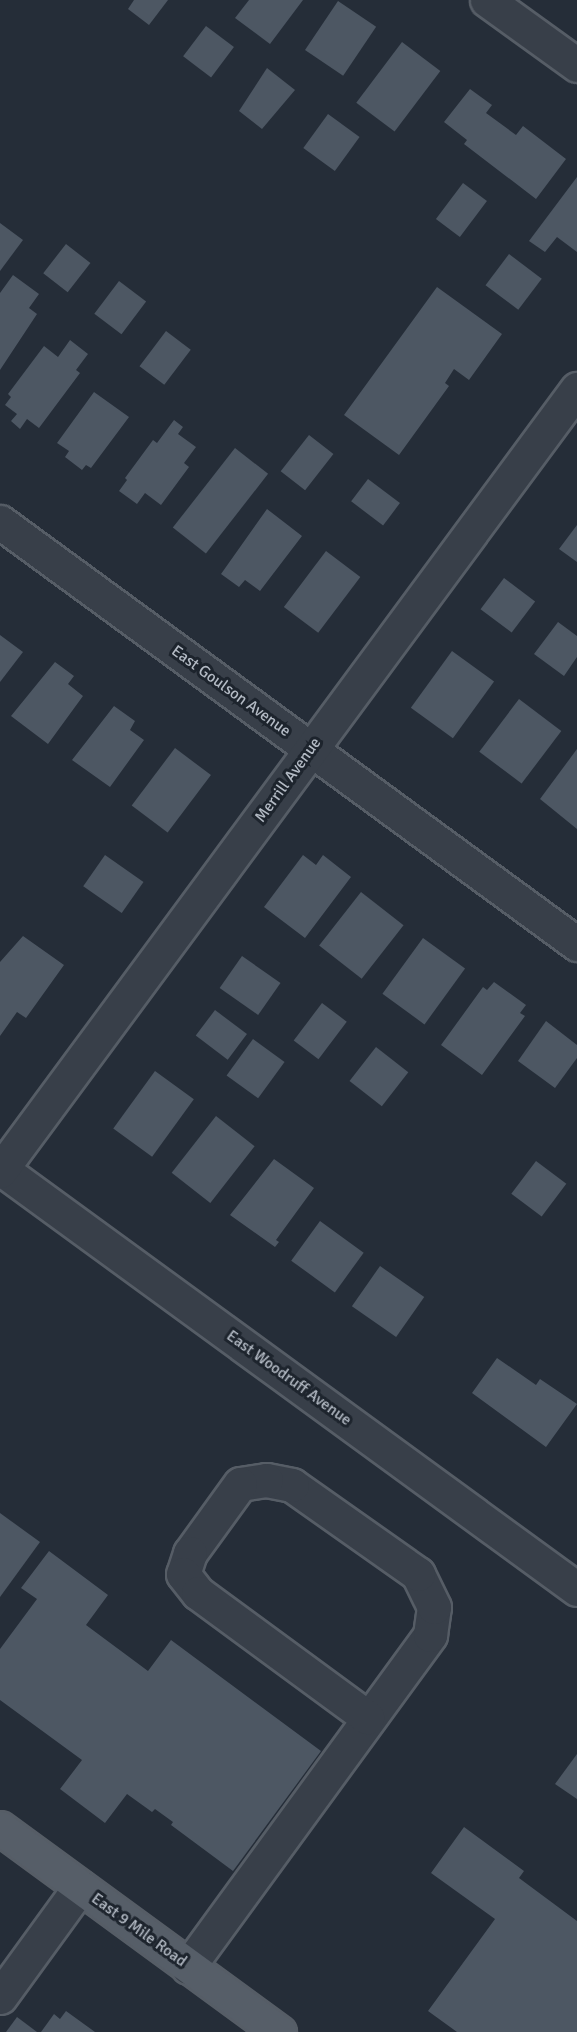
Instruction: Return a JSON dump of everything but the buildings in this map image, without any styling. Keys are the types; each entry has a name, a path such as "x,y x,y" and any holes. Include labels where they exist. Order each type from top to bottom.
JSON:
{"main road":[{"name":"East 9 Mile Road","path":"0,1828 279,2032"}],"street":[{"path":"487,0 577,65"},
{"name":"Merrill Avenue","path":"0,1169 577,389"},
{"name":"East Goulson Avenue","path":"0,522 577,944"},
{"name":"East Woodruff Avenue","path":"0,1169 577,1589"},
{"path":"188,1967 367,1717 430,1635 434,1607 418,1574 292,1485 266,1480 240,1484 190,1553 183,1574 198,1593 367,1717"},
{"path":"0,1997 80,1887"}]}
